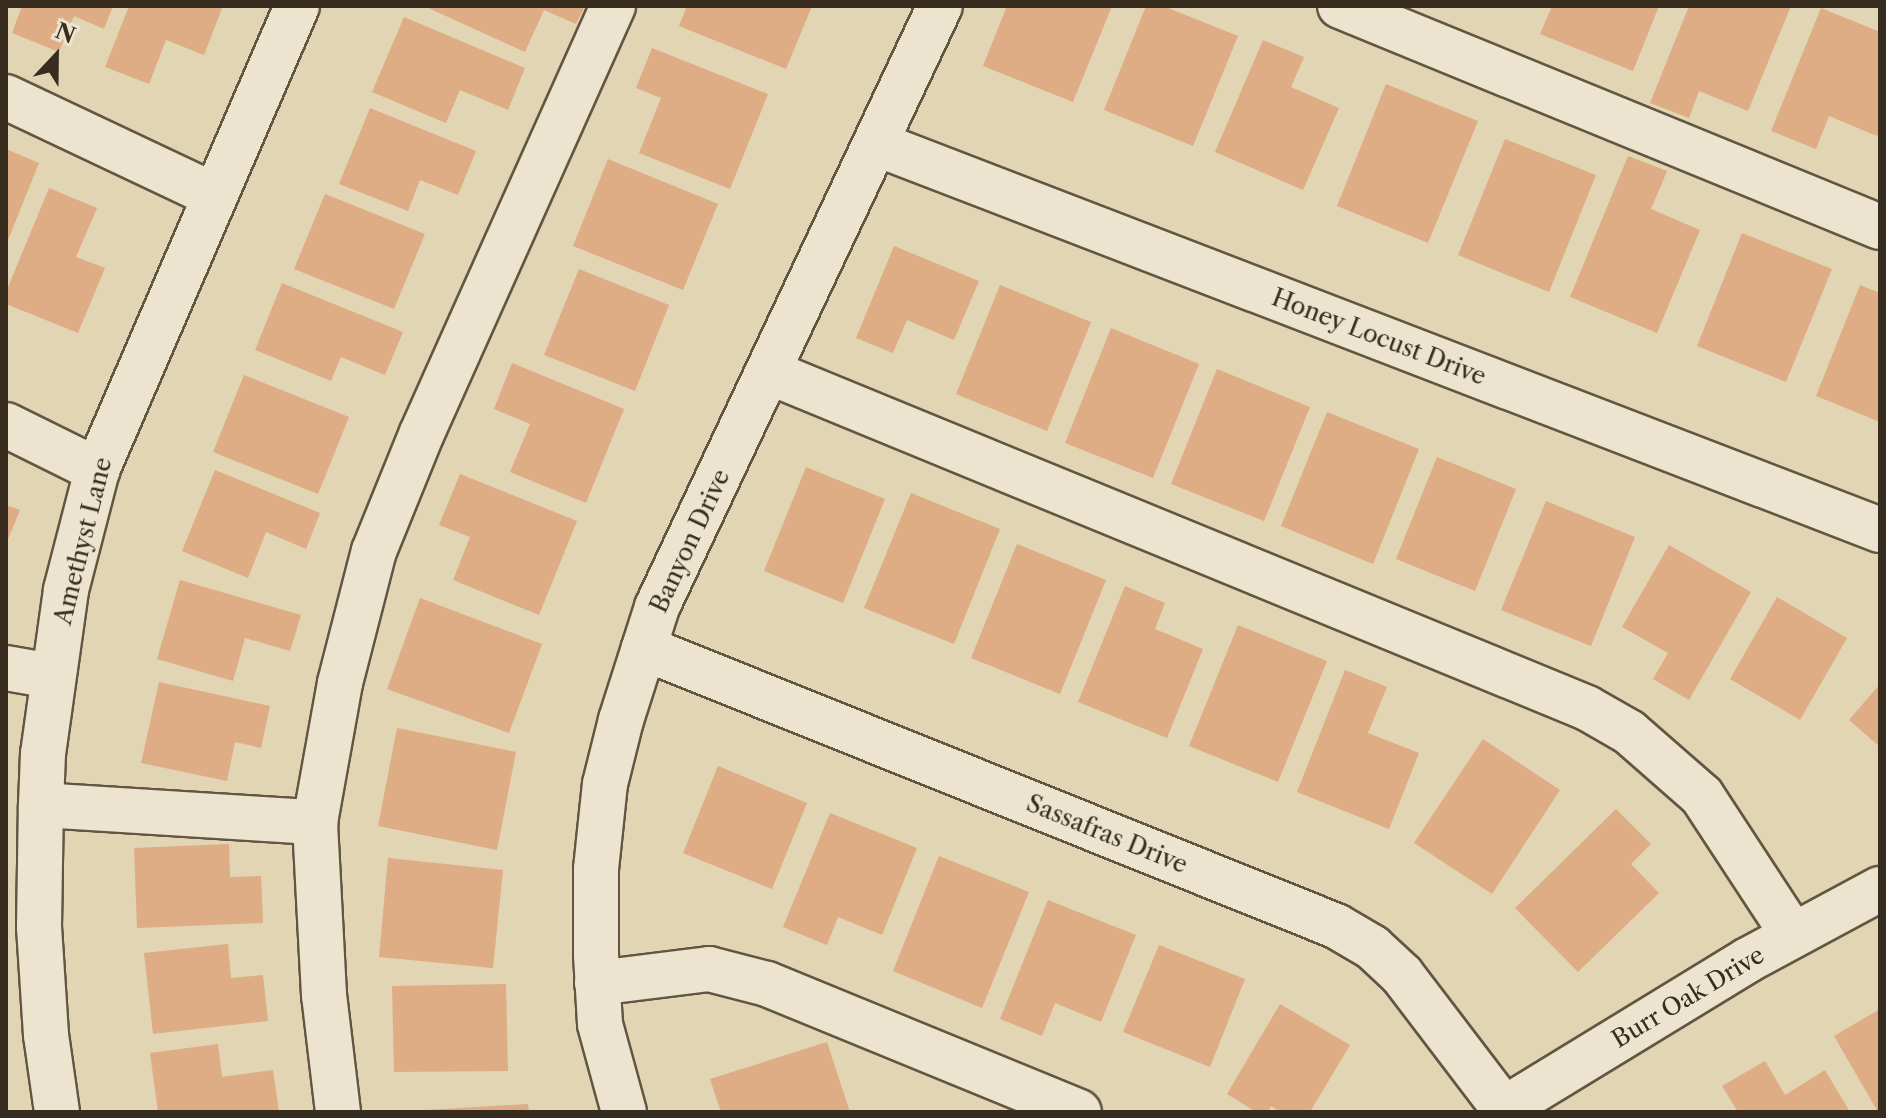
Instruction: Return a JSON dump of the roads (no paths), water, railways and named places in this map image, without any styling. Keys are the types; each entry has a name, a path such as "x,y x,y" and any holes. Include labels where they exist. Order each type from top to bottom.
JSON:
{"street":[{"name":"Amethyst Lane","path":"57,1112 46,1035 39,927 41,805 52,676 66,590 97,470 297,6"},
{"path":"338,1112 324,995 315,822 340,683 374,551 505,238 613,6"},
{"name":"Banyon Drive","path":"624,1112 600,1024 597,983 596,869 605,784 657,607 940,6"},
{"path":"1340,6 1880,227"},
{"path":"6,97 215,196"},
{"name":"Honey Locust Drive","path":"877,144 1880,530"},
{"path":"769,372 1587,708 1629,732 1702,796 1793,935"},
{"path":"6,425 97,470"},
{"name":"Sassafras Drive","path":"644,648 1336,926 1372,947 1402,975 1502,1110"},
{"path":"6,668 52,676"},
{"path":"41,805 315,822"},
{"name":"Burr Oak Drive","path":"1502,1110 1793,935 1880,889"},
{"path":"597,983 709,969 767,984 1079,1112"}]}
